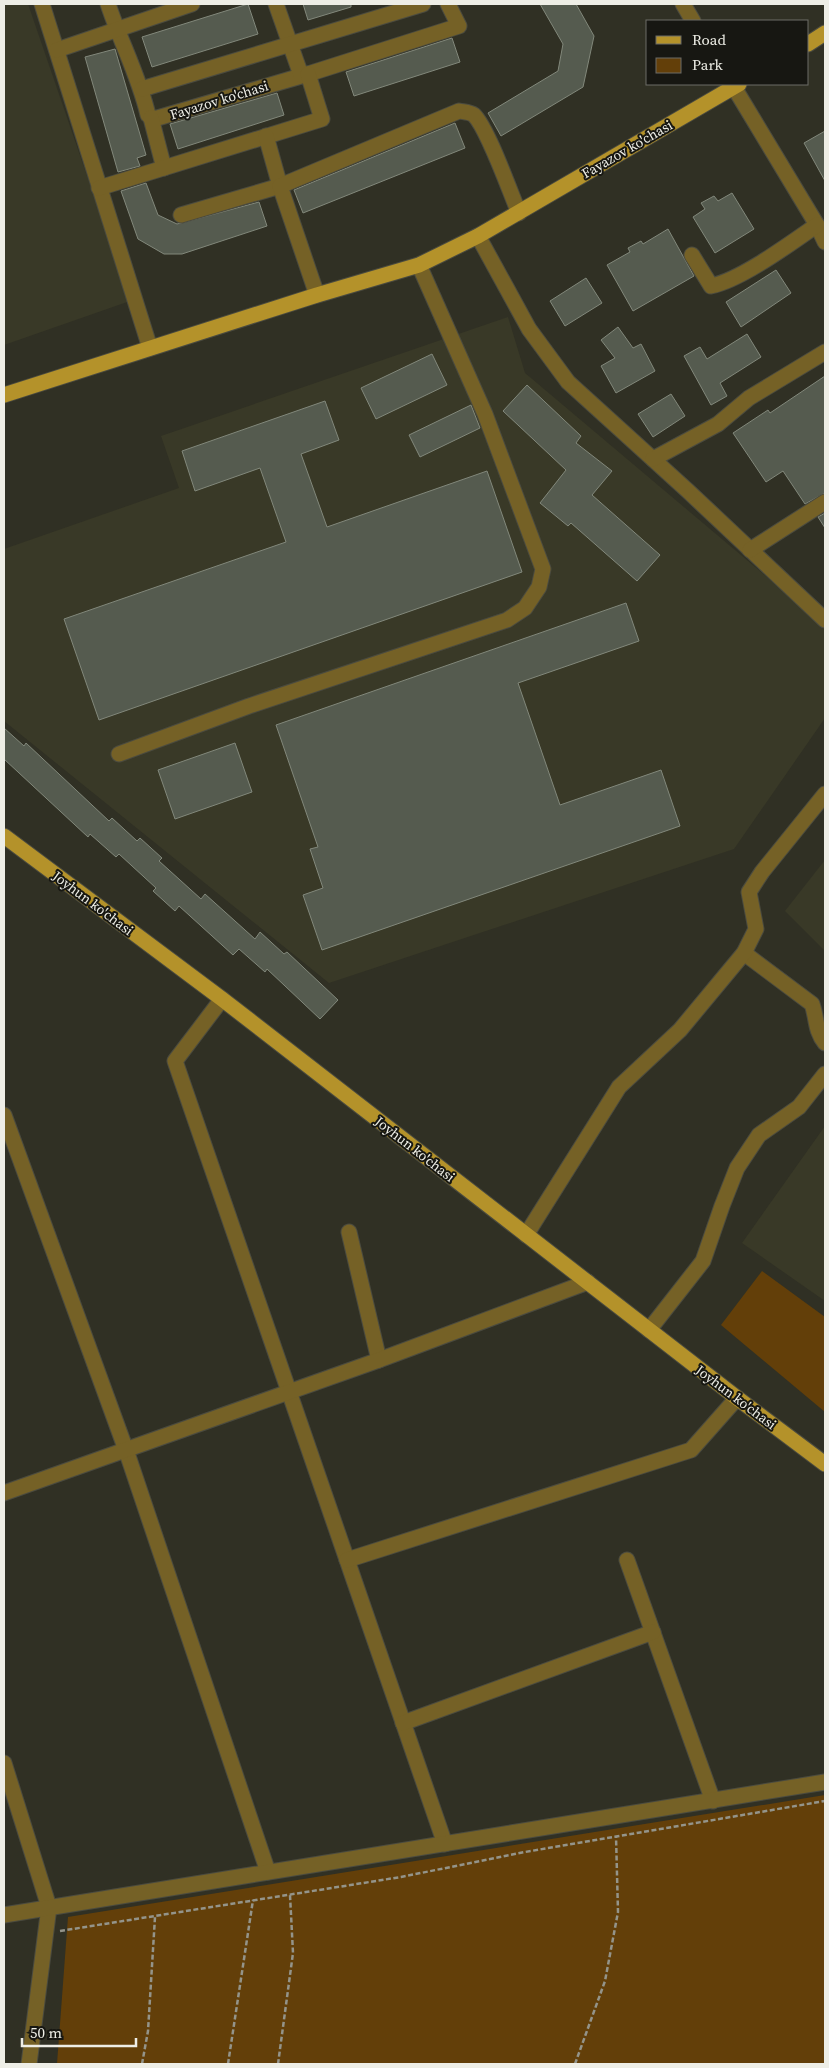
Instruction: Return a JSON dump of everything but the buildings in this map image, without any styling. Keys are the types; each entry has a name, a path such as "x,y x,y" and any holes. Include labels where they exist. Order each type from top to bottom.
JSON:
{"main road":[{"path":"809,43 825,33"},
{"name":"Fayazov ko'chasi","path":"4,395 317,295 419,265 519,213 735,85"},
{"name":"Joyhun ko'chasi","path":"4,836 222,999 825,1464"}],"street":[{"path":"42,4 150,348"},
{"path":"108,4 116,30"},
{"path":"57,50 192,4"},
{"path":"99,188 322,119 276,4"},
{"path":"142,89 423,4"},
{"name":"Fayazov ko'chasi","path":"116,30 142,89 148,115 154,119 305,75 459,26 448,4"},
{"path":"683,4 692,20"},
{"path":"735,85 817,225 825,242"},
{"path":"181,215 280,186 459,111 472,113 476,118 485,134 519,213"},
{"path":"151,118 164,168"},
{"path":"266,136 280,186 317,295"},
{"path":"692,255 711,286 724,283 791,243 817,225"},
{"path":"478,236 529,330 568,382 825,620"},
{"path":"119,754 249,706 507,620 525,608 539,587 543,569 485,414 419,265"},
{"path":"653,459 718,424 749,398 825,352"},
{"path":"750,550 825,502"},
{"path":"526,1235 619,1087 680,1030 744,953 756,929 750,892 762,872 825,794"},
{"path":"744,953 812,1004 816,1015 816,1028 825,1043"},
{"path":"222,999 175,1061 445,1844"},
{"path":"649,1330 703,1261 737,1168 759,1135 799,1107 825,1074"},
{"path":"4,1115 126,1450 268,1872"},
{"path":"349,1232 379,1360"},
{"path":"4,1493 379,1360 588,1282"},
{"path":"348,1560 691,1450 737,1398"},
{"path":"627,1560 713,1801"},
{"path":"403,1723 653,1632"},
{"path":"4,1763 49,1907 29,2064"},
{"path":"4,1915 825,1782"}],"path":[{"path":"46,1933 401,1877 616,1836 825,1801"},
{"path":"575,2064 605,1981 618,1912 616,1836"},
{"path":"278,2064 293,1953 290,1894"},
{"path":"228,2064 253,1900"},
{"path":"142,2064 148,2032 155,1916"}],"shaded area":[{"path":"4,4 28,4 130,301 4,345"},
{"path":"508,317 525,373 825,626 825,718 734,849 329,983 4,721 4,549 179,488 161,436"},
{"path":"825,860 825,951 785,911"},
{"path":"825,1126 825,1301 742,1243"}],"green space":[{"path":"762,1271 825,1317 825,1412 721,1325"},
{"path":"825,1795 825,2064 57,2064 68,1917"}]}
